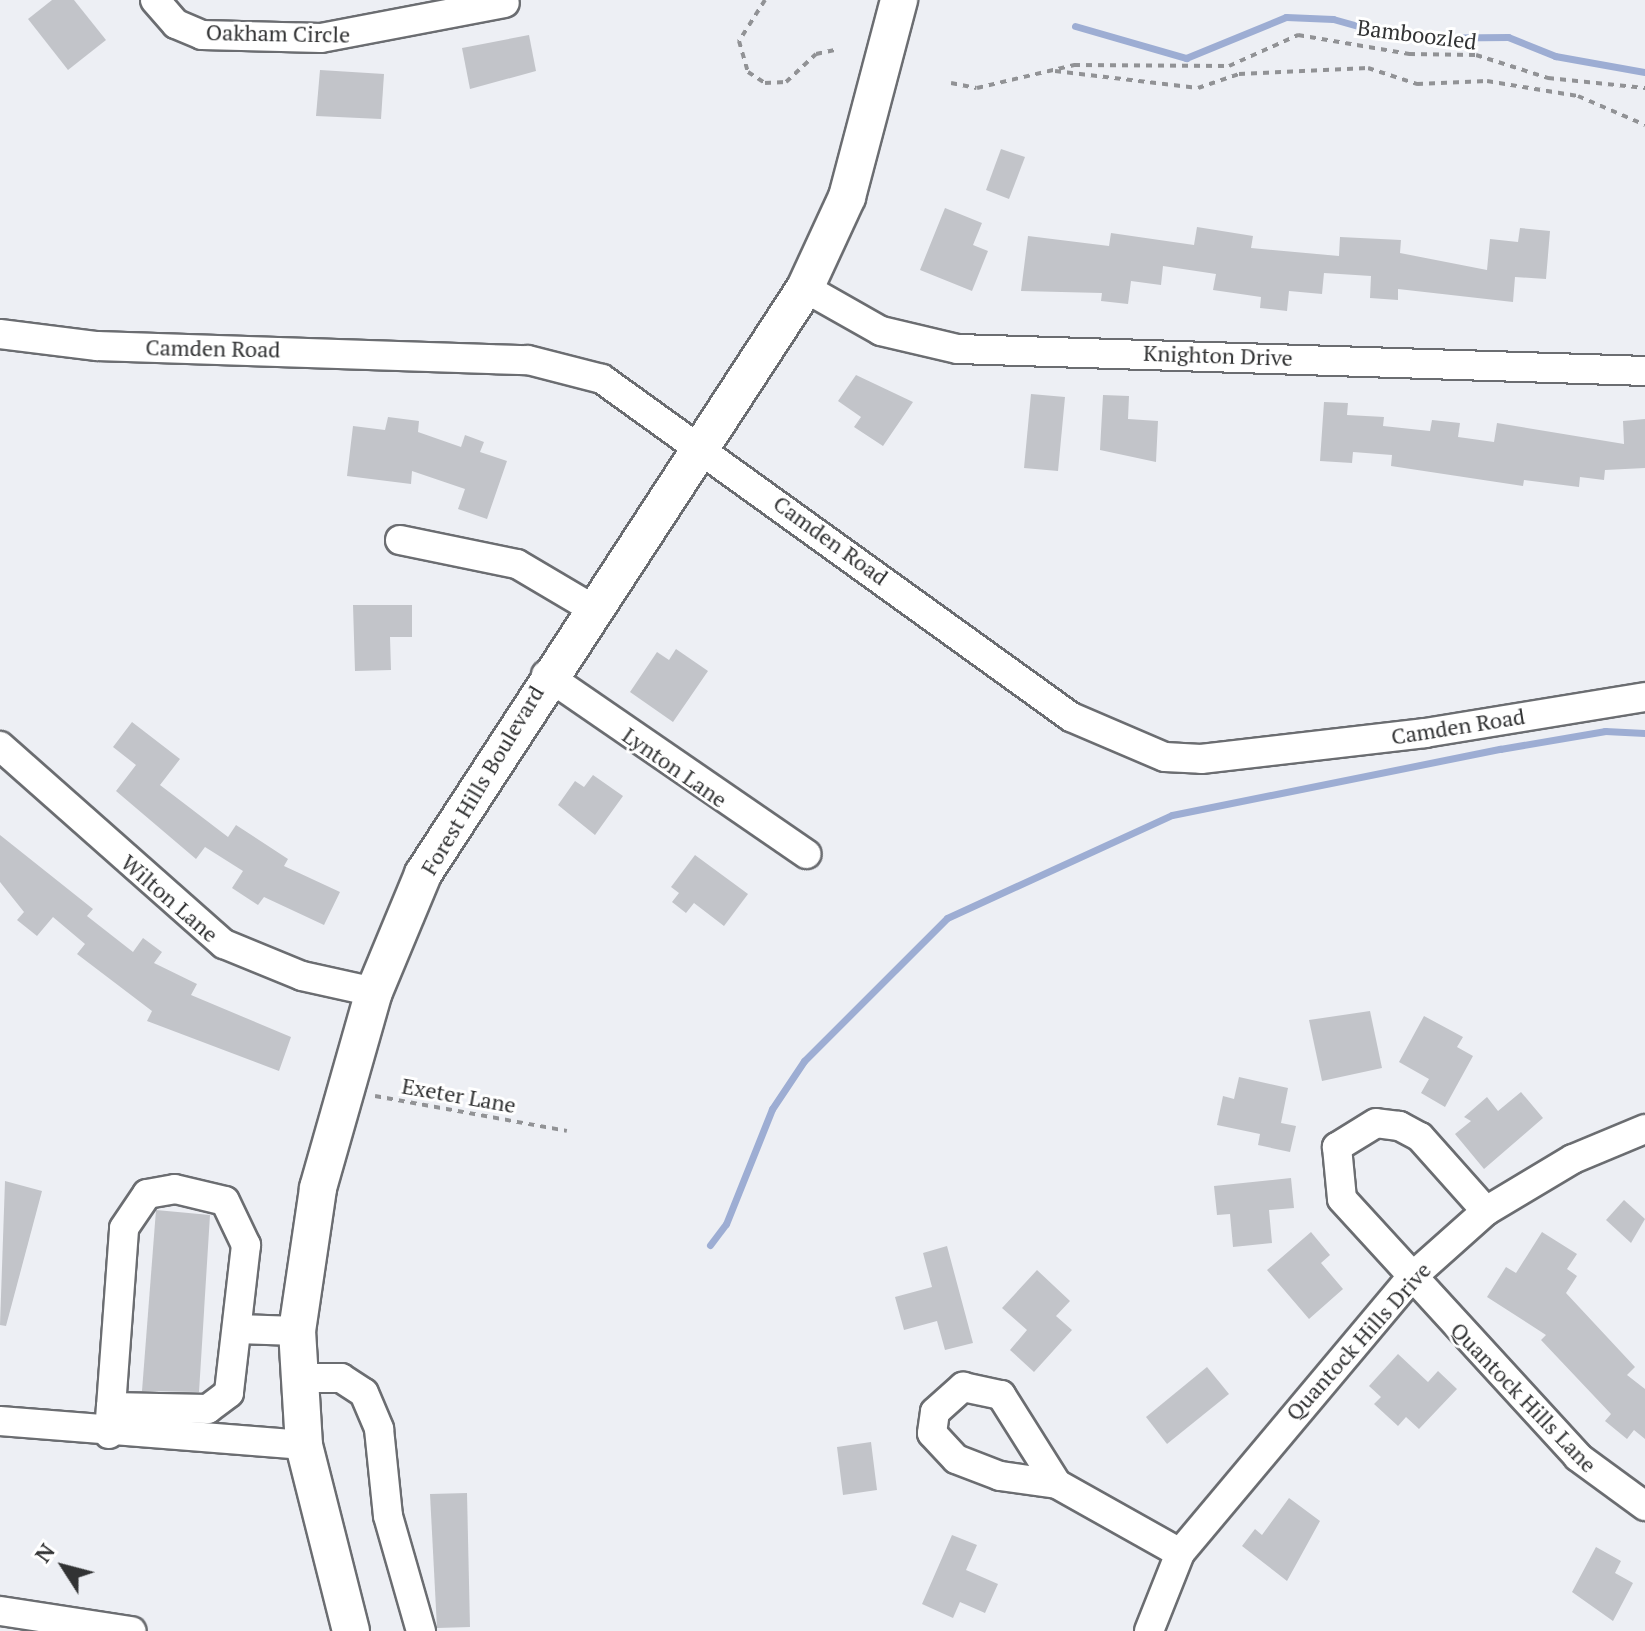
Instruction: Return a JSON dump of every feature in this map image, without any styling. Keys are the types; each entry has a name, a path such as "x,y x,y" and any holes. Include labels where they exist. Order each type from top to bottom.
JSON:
{"main road":[{"name":"Forest Hills Boulevard","path":"347,1631 304,1445 297,1331 313,1214 374,992 423,874 546,675 706,448 805,288 847,197 899,0"}],"street":[{"name":"Oakham Circle","path":"155,0 176,24 202,35 309,38 369,34 513,1"},
{"name":"Knighton Drive","path":"805,288 881,331 958,349 1645,371"},
{"name":"Camden Road","path":"0,334 97,346 528,360 602,379 706,448 1071,717 1165,757 1410,735 1645,697"},
{"path":"400,540 517,564 593,609"},
{"name":"Lynton Lane","path":"546,675 806,854"},
{"name":"Wilton Lane","path":"0,746 224,944 302,976 374,992"},
{"name":"Quantock Hills Lane","path":"1486,1211 1420,1137 1399,1126 1376,1123 1346,1135 1334,1159 1342,1199 1578,1457 1645,1506"},
{"name":"Quantock Hills Drive","path":"1149,1631 1180,1553 1412,1277 1486,1211 1573,1159 1645,1129"},
{"path":"0,1421 110,1420 208,1409 229,1393 246,1245 237,1214 205,1193 147,1194 124,1228 110,1420"},
{"path":"237,1329 297,1331"},
{"path":"298,1378 341,1378 364,1393 379,1429 388,1516 421,1631"},
{"path":"110,1420 304,1445"},
{"path":"1057,1484 1180,1553"},
{"path":"0,1611 131,1631"}],"path":[{"path":"766,1 739,41 748,72 765,83 786,82 816,54 835,50"},
{"name":"Bamboozled","path":"951,83 977,88 1053,70 1229,66 1298,35 1409,54 1476,55 1548,78 1645,88"},
{"path":"1053,70 1198,88 1239,74 1368,68 1417,84 1487,81 1578,96 1645,125"},
{"name":"Exeter Lane","path":"345,1091 567,1131"}],"building":[{"path":"52,0 74,0 106,40 68,70 28,19"},
{"path":"529,35 536,71 470,89 462,48"},
{"path":"320,70 384,74 381,119 316,116"},
{"path":"1001,149 1025,157 1009,199 986,190"},
{"path":"945,208 982,223 973,245 988,251 972,291 920,270"},
{"path":"1197,227 1253,236 1251,248 1339,256 1340,237 1401,240 1400,253 1487,270 1490,239 1518,242 1520,228 1550,231 1546,279 1515,277 1513,302 1398,289 1398,300 1370,298 1371,276 1324,273 1322,294 1289,291 1287,311 1260,308 1261,297 1213,290 1216,274 1163,266 1161,285 1131,281 1128,304 1101,301 1102,293 1021,291 1028,236 1109,246 1111,233 1194,245"},
{"path":"856,375 913,402 883,446 854,427 861,417 838,401"},
{"path":"1031,394 1065,397 1058,471 1024,468"},
{"path":"1103,395 1129,396 1128,419 1158,421 1156,462 1100,450"},
{"path":"1324,402 1348,403 1347,415 1384,417 1383,426 1430,431 1432,420 1460,423 1458,437 1494,442 1497,423 1624,444 1623,421 1645,419 1645,468 1605,470 1604,480 1580,477 1579,487 1524,480 1523,486 1391,466 1392,455 1353,452 1352,463 1320,461"},
{"path":"388,417 419,421 418,432 461,447 465,435 484,442 480,452 507,461 487,519 458,509 465,489 412,471 411,484 347,476 353,426 385,430"},
{"path":"353,605 412,605 412,637 390,637 391,670 355,671"},
{"path":"676,649 708,671 673,722 630,692 657,652 669,660"},
{"path":"132,722 180,759 160,785 228,837 236,825 288,859 284,866 340,892 324,925 264,897 258,905 232,888 243,871 205,847 196,859 116,791 136,765 113,747"},
{"path":"593,775 623,796 595,835 558,805 575,781 584,787"},
{"path":"0,835 93,909 87,916 133,952 143,938 162,952 154,963 197,984 191,995 291,1037 279,1071 147,1021 152,1011 77,954 85,944 53,917 37,936 17,920 24,912 0,882"},
{"path":"695,855 748,894 724,926 694,903 686,913 672,902 679,893 671,887"},
{"path":"1370,1011 1382,1068 1322,1081 1309,1020"},
{"path":"1424,1016 1463,1037 1457,1047 1473,1056 1445,1107 1421,1093 1429,1079 1399,1062"},
{"path":"1239,1077 1288,1088 1281,1123 1296,1126 1290,1152 1258,1145 1260,1134 1217,1125 1223,1096 1234,1099"},
{"path":"1521,1092 1543,1118 1484,1169 1455,1134 1471,1121 1464,1117 1487,1097 1498,1111"},
{"path":"1291,1178 1294,1208 1269,1210 1272,1243 1233,1247 1230,1214 1217,1215 1214,1186"},
{"path":"5,1181 42,1191 6,1326 0,1325"},
{"path":"1624,1200 1645,1219 1631,1243 1606,1220"},
{"path":"156,1210 210,1215 199,1392 142,1391"},
{"path":"1311,1232 1330,1255 1321,1263 1343,1289 1309,1319 1267,1270"},
{"path":"1542,1232 1577,1254 1567,1269 1577,1276 1566,1293 1635,1367 1627,1375 1645,1389 1645,1439 1634,1430 1627,1439 1605,1421 1611,1414 1541,1340 1546,1335 1487,1297 1506,1267 1516,1273"},
{"path":"947,1246 973,1343 945,1350 937,1321 904,1330 895,1297 932,1287 923,1253"},
{"path":"1037,1270 1070,1301 1056,1316 1072,1330 1034,1372 1010,1350 1027,1330 1002,1308"},
{"path":"1398,1354 1428,1382 1438,1371 1457,1389 1419,1429 1406,1417 1398,1426 1374,1404 1381,1397 1369,1386"},
{"path":"1207,1367 1229,1394 1167,1444 1146,1417"},
{"path":"871,1442 877,1490 843,1495 837,1447"},
{"path":"467,1493 470,1627 437,1628 430,1494"},
{"path":"1289,1498 1320,1521 1287,1581 1242,1546 1255,1529 1262,1535"},
{"path":"952,1535 977,1545 966,1570 998,1584 985,1613 960,1602 953,1618 922,1604"},
{"path":"1596,1547 1621,1561 1615,1573 1633,1583 1613,1621 1572,1592"}],"waterway":[{"path":"1075,26 1186,58 1286,17 1333,19 1401,38 1508,37 1555,56 1645,72"},
{"path":"710,1245 726,1224 772,1109 804,1061 947,918 1172,815 1500,749 1605,731 1645,733"}]}
